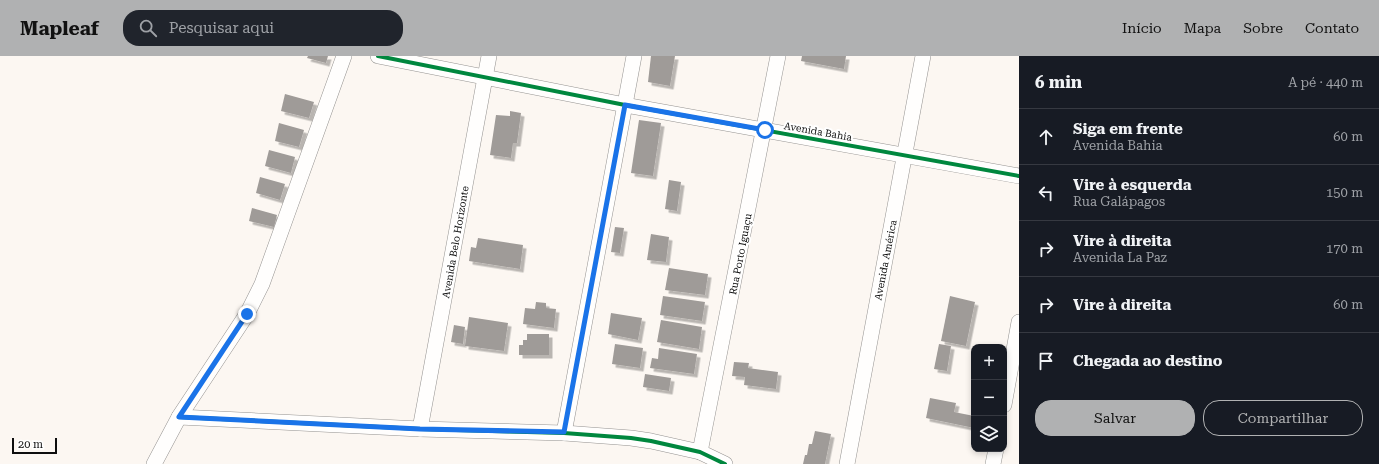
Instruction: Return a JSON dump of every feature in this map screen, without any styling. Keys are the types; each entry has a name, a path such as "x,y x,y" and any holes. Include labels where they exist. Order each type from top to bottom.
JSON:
{"street":[{"path":"154,464 179,417 254,302 262,284 344,56"},
{"name":"Avenida Bahia","path":"378,56 625,105 1019,176"},
{"name":"Avenida Belo Horizonte","path":"420,429 489,56"},
{"path":"564,432 634,56"},
{"name":"Rua Porto Iguaçu","path":"700,452 765,130 778,56"},
{"name":"Avenida América","path":"847,464 922,56"},
{"path":"1007,388 1019,322"},
{"path":"179,417 420,429 564,432 651,441 700,452 725,464"},
{"path":"993,464 995,452"}],"building":[{"path":"308,56 328,56 326,63 307,58"},
{"path":"651,56 675,56 670,86 648,82"},
{"path":"802,56 846,56 844,69 801,61"},
{"path":"285,94 314,102 309,118 281,111"},
{"path":"510,111 521,113 517,143 513,143 511,158 490,155 496,115 510,116"},
{"path":"639,120 661,123 653,176 631,173"},
{"path":"279,123 304,130 299,147 275,141"},
{"path":"269,150 295,157 291,173 265,166"},
{"path":"260,177 285,184 280,200 256,193"},
{"path":"669,180 681,182 677,211 665,209"},
{"path":"252,208 277,215 274,227 249,221"},
{"path":"615,227 624,228 620,253 611,252"},
{"path":"651,234 669,237 666,262 647,260"},
{"path":"478,238 523,245 520,269 469,261 471,247 476,248"},
{"path":"669,268 708,274 705,295 665,290"},
{"path":"663,296 705,302 702,321 660,315"},
{"path":"950,296 975,302 966,346 941,341"},
{"path":"536,302 546,303 546,308 556,309 554,328 523,324 525,308 535,309"},
{"path":"611,313 642,318 638,340 608,334"},
{"path":"469,317 508,323 504,351 465,346"},
{"path":"661,320 702,327 699,349 657,342"},
{"path":"454,325 465,327 463,344 451,342"},
{"path":"527,334 549,334 549,355 519,355 519,345 523,345 523,340 527,340"},
{"path":"615,344 643,348 640,368 612,364"},
{"path":"939,344 951,346 947,371 934,369"},
{"path":"659,348 697,354 694,374 650,368 652,358 658,359"},
{"path":"734,362 749,363 748,368 778,372 776,389 744,385 745,377 732,376"},
{"path":"645,374 671,378 669,391 643,387"},
{"path":"930,398 956,403 954,412 971,415 971,427 926,418"},
{"path":"815,431 831,434 825,464 803,464 805,455 807,455 809,444 812,444"}],"cycle path":[{"path":"378,56 625,105 1019,176"},
{"path":"179,417 420,429 564,433 631,438 700,452 725,464"}],"route":[{"path":"247,314 179,417 420,429 564,432 625,105 765,130"}]}
